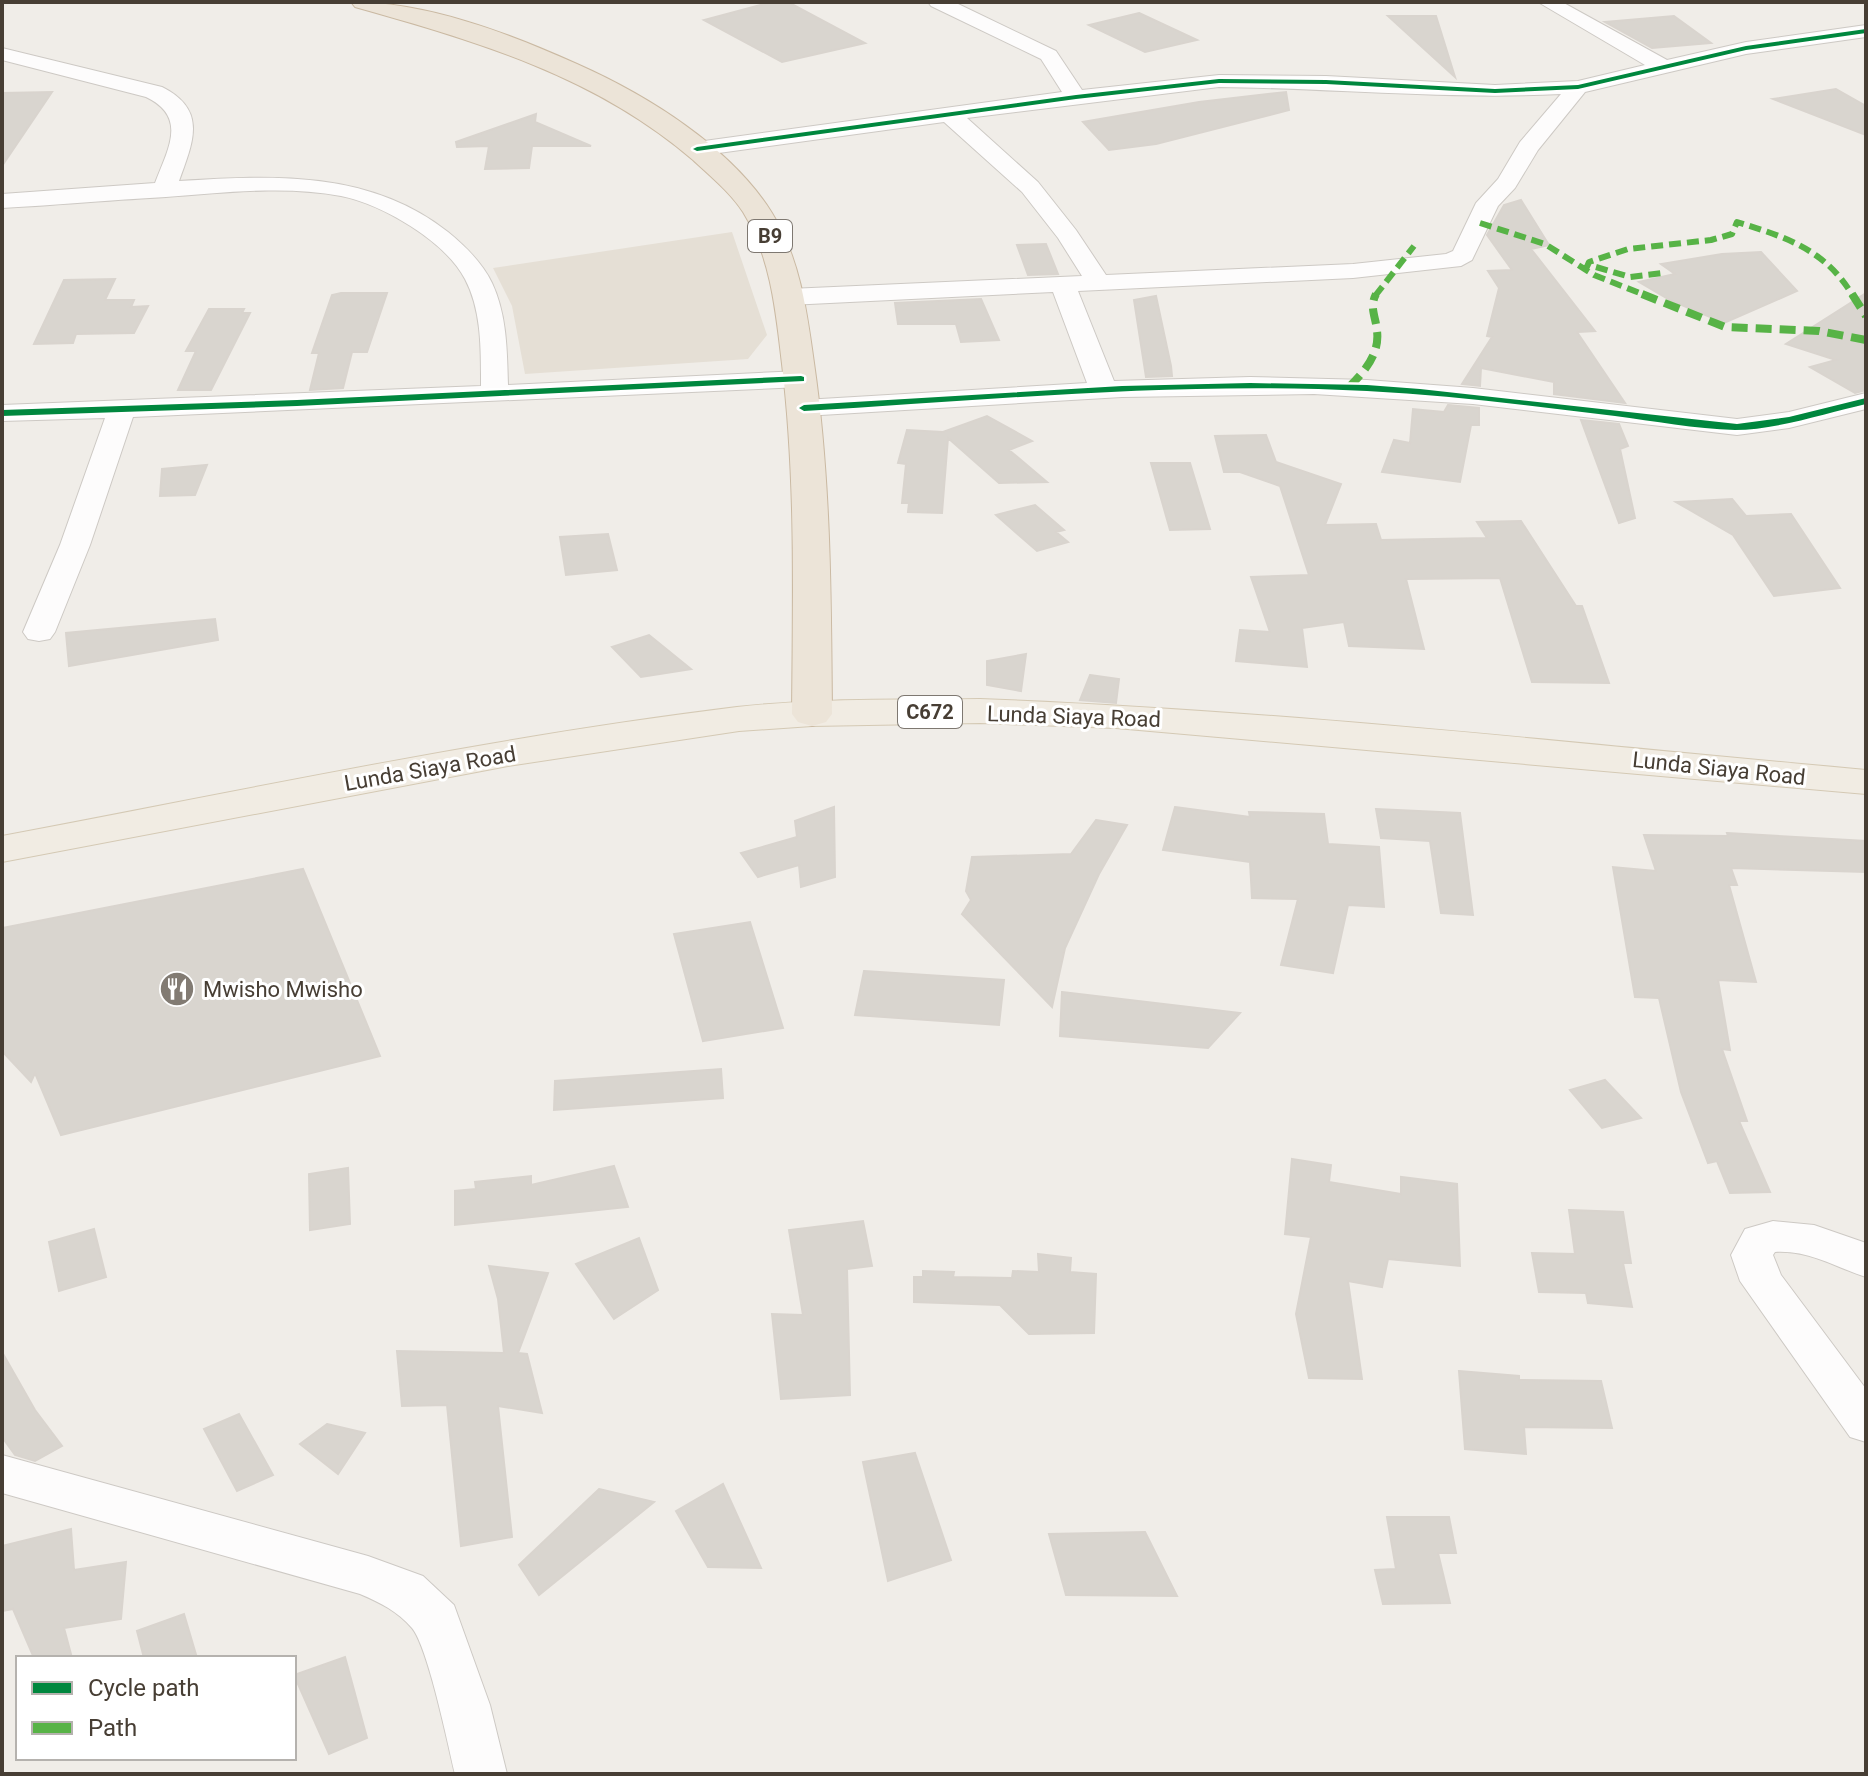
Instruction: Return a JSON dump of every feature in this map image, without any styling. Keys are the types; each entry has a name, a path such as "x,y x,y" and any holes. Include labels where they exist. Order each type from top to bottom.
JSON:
{"highway":[{"name":"B9","path":"363,2 536,54 632,101 697,149 756,210 769,233 789,297 802,394 812,528 812,714"}],"main road":[{"name":"Lunda Siaya Road","path":"2,849 508,754 739,719 812,714 980,711 1160,719 1866,782"}],"street":[{"path":"938,2 1049,55 1076,97"},
{"path":"1548,2 1662,66"},
{"path":"697,149 1076,97 1219,81 1326,82 1495,91 1578,87 1746,48 1866,31"},
{"path":"2,54 154,92 176,103 182,111 184,124 164,190"},
{"path":"789,297 1097,280 1353,271 1452,261 1463,255 1488,203 1507,183 1528,147 1578,87"},
{"path":"950,115 1030,187 1068,235 1097,280"},
{"path":"2,201 282,185 351,191 400,210 429,228 459,253 483,290 494,349 495,394"},
{"path":"1062,283 1104,391"},
{"path":"2,413 495,394 1104,391 1283,386 1396,390 1737,427 1789,420 1866,401"},
{"path":"39,632 75,545 122,409"},
{"path":"1866,1261 1808,1239 1777,1233 1760,1240 1752,1255 1762,1281 1866,1424"},
{"path":"2,1474 368,1576 406,1591 436,1620 464,1705 481,1774"}],"shaded area":[{"path":"732,232 767,335 748,359 525,374 512,306 493,268"}],"building":[{"path":"772,2 788,2 865,43 782,62 704,20"},
{"path":"1139,13 1197,40 1145,52 1089,25"},
{"path":"1388,16 1436,16 1455,77"},
{"path":"1674,16 1711,43 1652,48 1605,22"},
{"path":"1836,89 1866,106 1866,135 1773,99"},
{"path":"52,92 2,166 2,93"},
{"path":"1286,92 1289,110 1156,144 1109,150 1083,122 1199,102"},
{"path":"536,114 535,122 591,146 532,146 529,168 485,169 489,146 457,147 456,142"},
{"path":"1521,200 1549,245 1531,249 1595,331 1577,332 1625,403 1554,394 1554,382 1481,368 1480,386 1462,384 1492,337 1487,336 1499,288 1488,271 1512,270 1487,235 1504,205"},
{"path":"1046,244 1058,274 1028,275 1017,245"},
{"path":"1761,252 1797,291 1724,323 1670,300 1639,282 1675,274 1661,264 1722,254"},
{"path":"115,279 105,300 134,300 131,307 148,306 134,333 76,334 73,343 34,344 64,280"},
{"path":"387,293 367,352 352,352 343,388 310,390 319,353 312,353 332,295"},
{"path":"1866,293 1866,390 1855,393 1810,367 1836,360 1786,344"},
{"path":"1156,296 1172,376 1146,377 1134,300"},
{"path":"981,299 999,340 961,342 956,324 898,324 895,303"},
{"path":"209,309 244,309 242,313 250,313 211,390 178,390 196,351 186,351"},
{"path":"1448,405 1479,408 1479,425 1471,425 1460,482 1382,472 1394,440 1410,443 1413,409 1444,412"},
{"path":"987,416 1032,441 1009,450 1047,482 999,483 948,438 942,513 908,512 909,503 902,503 906,464 898,463 907,430 943,432"},
{"path":"1581,420 1619,424 1628,446 1620,449 1635,518 1619,523"},
{"path":"1266,435 1276,462 1341,484 1325,525 1376,524 1381,540 1487,538 1477,522 1521,521 1576,606 1582,606 1609,683 1532,682 1500,578 1406,579 1424,649 1349,646 1344,622 1302,628 1307,667 1236,661 1240,630 1270,632 1251,577 1309,575 1280,486 1240,472 1224,472 1215,436"},
{"path":"1151,463 1190,463 1210,529 1170,530"},
{"path":"207,465 195,495 160,496 162,469"},
{"path":"1732,499 1746,516 1791,514 1840,588 1774,596 1733,535 1676,502"},
{"path":"1035,505 1064,530 1056,532 1068,542 1037,551 996,515"},
{"path":"608,534 617,570 566,575 560,537"},
{"path":"215,619 218,640 69,666 66,633"},
{"path":"649,635 691,669 641,677 612,647"},
{"path":"1026,654 1021,691 987,685 987,661"},
{"path":"1090,675 1119,679 1116,703 1080,700"},
{"path":"834,807 835,877 801,887 799,865 758,877 741,853 797,837 795,821"},
{"path":"1175,807 1250,817 1249,812 1324,814 1328,844 1379,847 1384,907 1348,905 1333,973 1281,965 1298,899 1252,898 1250,862 1163,850"},
{"path":"1376,809 1460,813 1473,915 1441,913 1430,841 1381,838"},
{"path":"1096,820 1127,825 1099,874 1065,948 1052,1007 962,914 971,900 966,891 972,857 1071,854"},
{"path":"1727,833 1866,841 1866,872 1731,868 1737,885 1729,885 1756,982 1718,980 1730,1050 1722,1049 1747,1121 1739,1121 1770,1192 1730,1193 1717,1161 1708,1163 1681,1092 1659,998 1635,997 1613,867 1656,871 1644,835 1728,836"},
{"name":"Mwisho Mwisho","path":"303,869 380,1056 61,1135 35,1073 31,1082 2,1051 2,928"},
{"path":"750,922 783,1028 703,1041 674,934"},
{"path":"864,971 1004,980 999,1025 855,1015"},
{"path":"1062,992 1240,1013 1208,1048 1060,1036"},
{"path":"721,1069 723,1098 554,1110 555,1081"},
{"path":"1605,1080 1641,1118 1602,1128 1570,1090"},
{"path":"1292,1159 1331,1165 1329,1182 1401,1194 1401,1177 1457,1184 1460,1266 1388,1259 1382,1287 1348,1281 1362,1379 1309,1378 1296,1314 1311,1237 1285,1234"},
{"path":"614,1166 628,1207 455,1225 455,1191 476,1189 475,1182 531,1176 531,1185"},
{"path":"348,1168 350,1224 310,1230 309,1174"},
{"path":"1569,1210 1623,1212 1631,1263 1623,1263 1632,1307 1588,1303 1586,1293 1539,1292 1532,1253 1575,1254"},
{"path":"863,1221 872,1266 847,1269 850,1395 781,1399 772,1314 803,1315 789,1230"},
{"path":"94,1229 106,1277 59,1291 49,1242"},
{"path":"639,1238 658,1290 614,1319 576,1264"},
{"path":"1038,1254 1071,1258 1070,1272 1096,1274 1094,1333 1029,1334 1000,1305 914,1302 914,1277 923,1277 923,1271 954,1272 953,1277 1012,1278 1013,1271 1039,1272"},
{"path":"489,1266 548,1273 518,1353 527,1354 542,1413 498,1406 512,1537 461,1546 447,1405 402,1406 397,1351 504,1353 498,1299"},
{"path":"2,1352 35,1410 62,1446 35,1461 15,1455 2,1437"},
{"path":"1459,1371 1519,1376 1519,1380 1601,1381 1612,1428 1524,1427 1526,1454 1465,1449"},
{"path":"239,1414 273,1475 237,1491 204,1429"},
{"path":"327,1424 365,1433 338,1474 300,1444"},
{"path":"915,1453 951,1560 888,1581 863,1462"},
{"path":"723,1484 761,1568 708,1567 676,1511"},
{"path":"599,1489 654,1502 539,1595 519,1565"},
{"path":"1387,1517 1449,1517 1456,1553 1438,1553 1450,1603 1383,1604 1375,1570 1396,1569"},
{"path":"71,1529 74,1570 126,1562 121,1619 64,1628 71,1656 33,1656 13,1609 2,1611 2,1546"},
{"path":"1145,1532 1177,1596 1066,1595 1049,1534"},
{"path":"184,1614 196,1656 143,1656 137,1631"},
{"path":"345,1657 367,1738 329,1754 296,1674"}],"marked path":[{"path":"1586,269 1589,262 1628,249 1711,240 1732,234 1737,222 1792,240 1817,254 1842,278 1866,316"},
{"path":"1480,223 1545,244 1594,275 1725,327 1819,331 1866,340"},
{"path":"1349,387 1376,350 1377,331 1372,312 1374,297 1414,246"},
{"path":"1596,267 1630,277 1662,273"}],"cycle path":[{"path":"697,149 1076,97 1219,81 1326,82 1495,91 1578,87 1746,48 1866,31"},
{"path":"2,413 297,403 801,379"},
{"path":"804,408 1186,386 1314,386 1473,396 1737,427 1789,420 1866,401"}],"place":[{"name":"Mwisho Mwisho","path":"177,989"}]}
